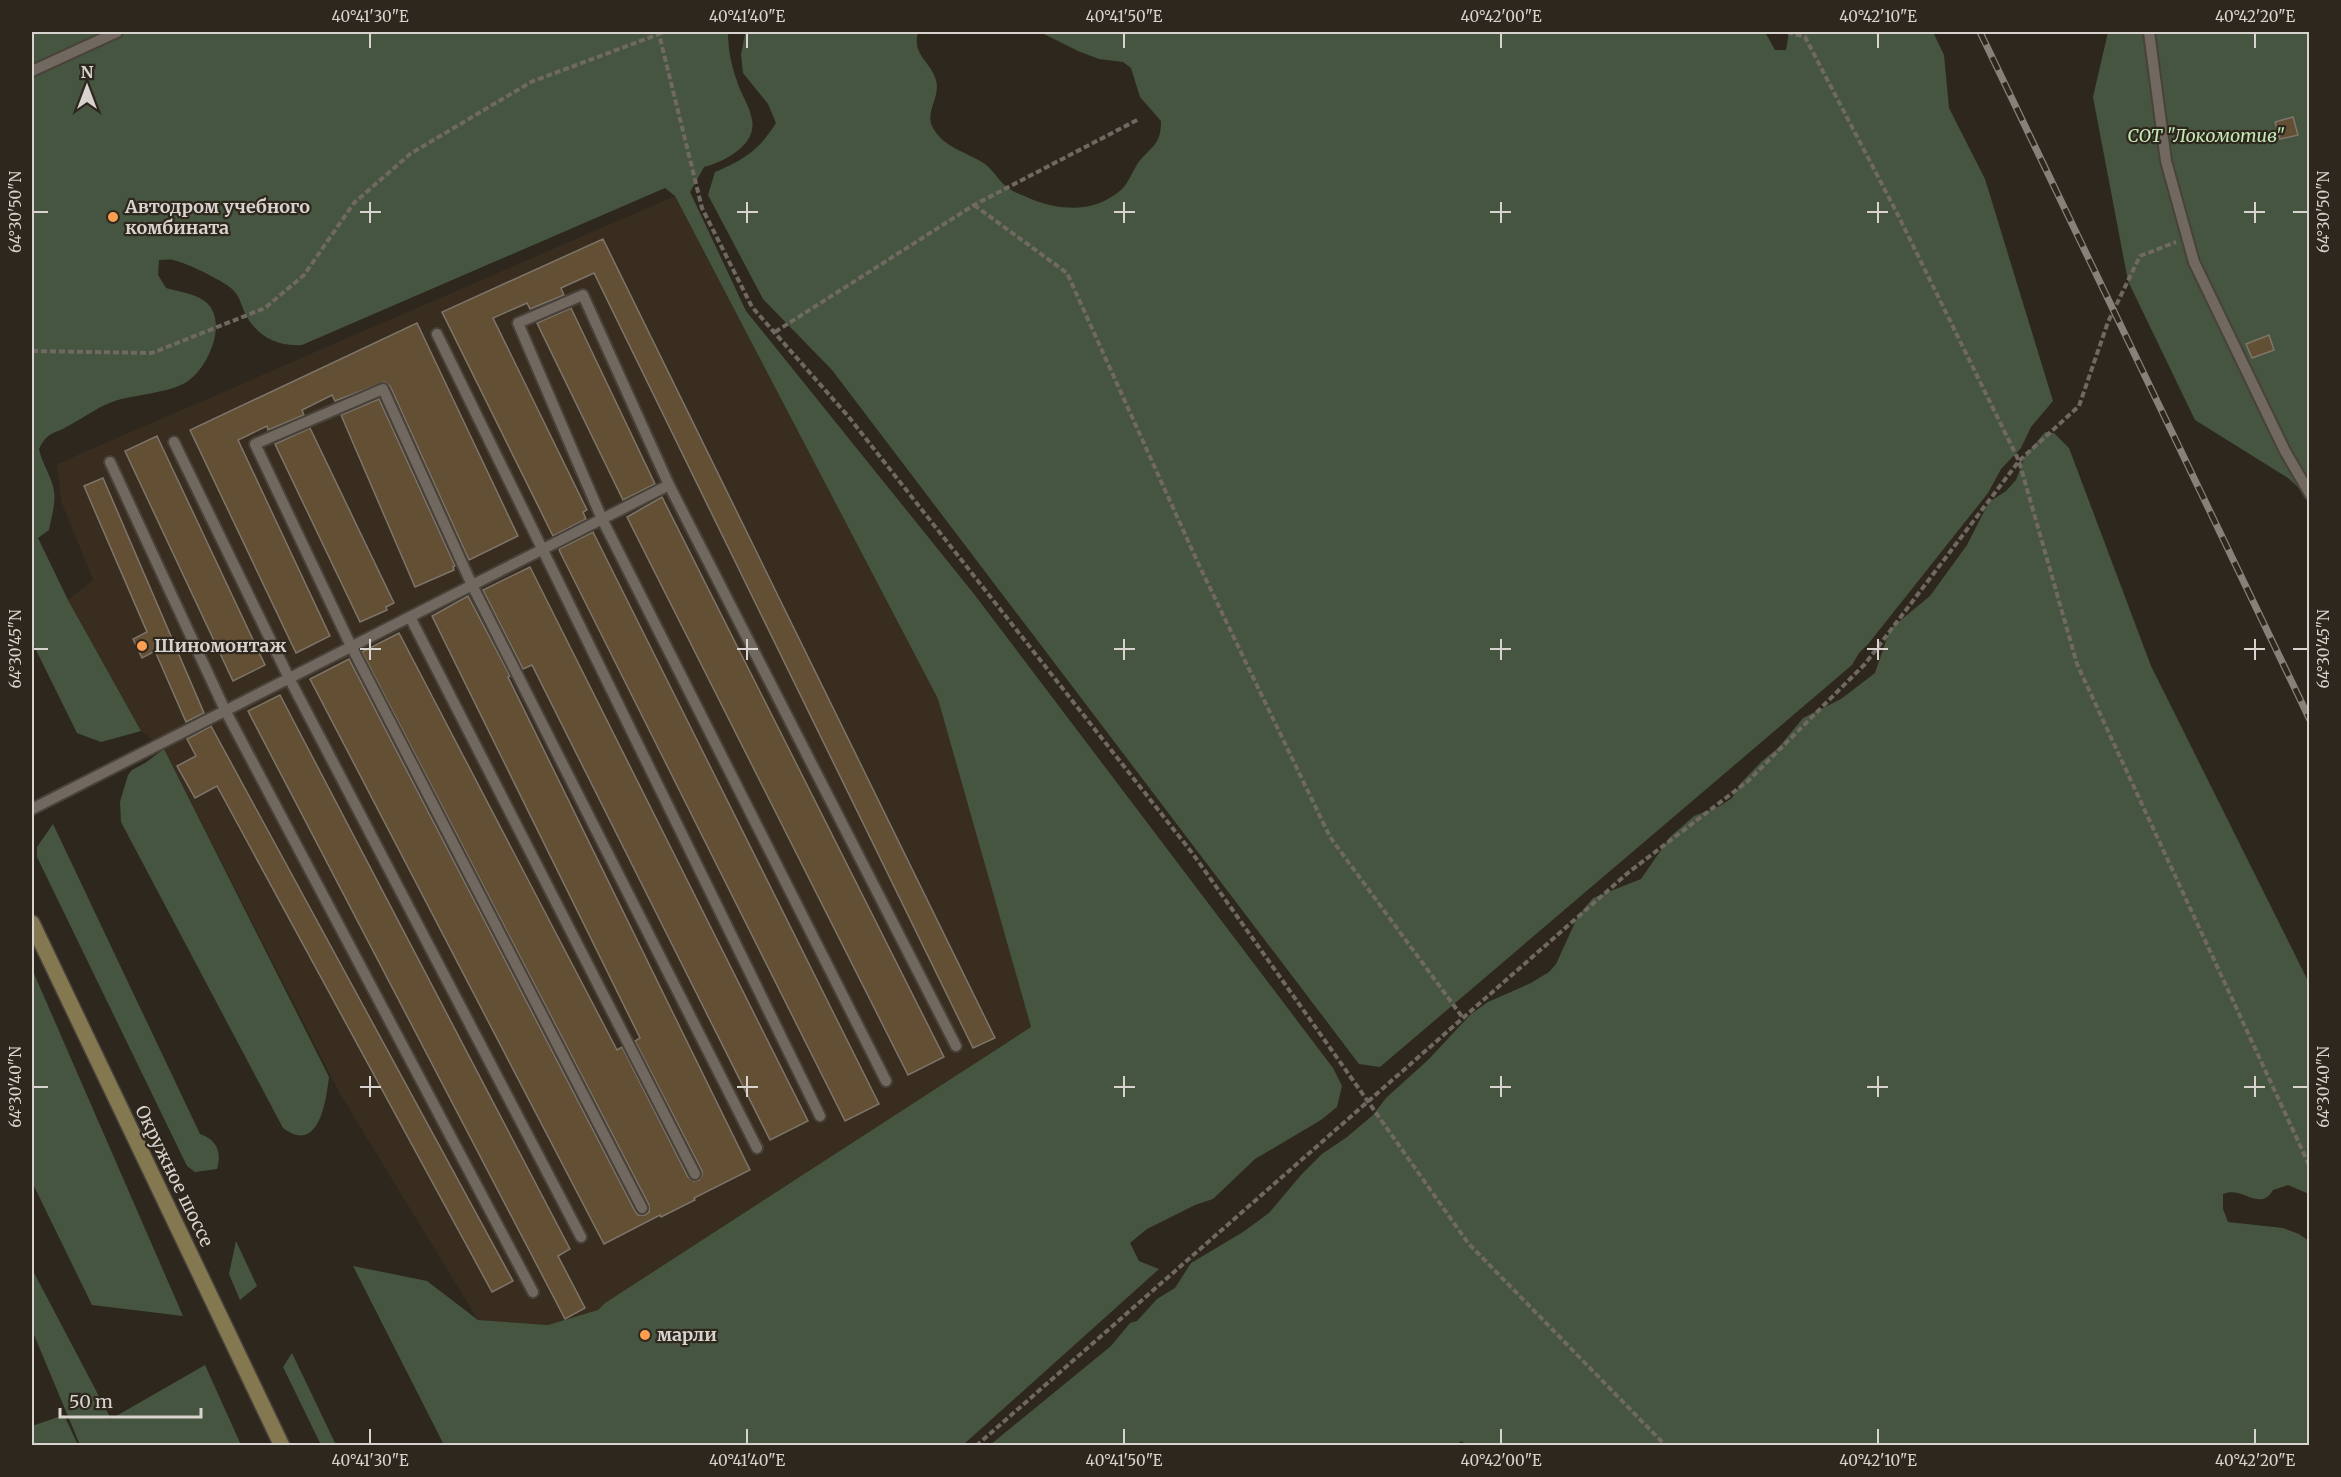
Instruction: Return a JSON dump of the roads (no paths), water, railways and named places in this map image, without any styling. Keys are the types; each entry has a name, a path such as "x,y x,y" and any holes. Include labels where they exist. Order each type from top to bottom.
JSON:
{"main road":[{"name":"Окружное шоссе","path":"32,923 282,1446"}],"lane":[{"path":"32,71 117,32"},
{"path":"2149,32 2166,161 2194,262 2285,451 2310,494"},
{"path":"885,1081 602,519 518,323 583,295 669,485 956,1046"},
{"path":"437,334 820,1116"},
{"path":"642,1208 351,646 255,444 382,389 472,585 757,1148"},
{"path":"174,442 289,678 580,1237"},
{"path":"110,462 225,711 533,1292"},
{"path":"32,809 669,485"},
{"path":"410,617 695,1174"}],"railway":[{"path":"1980,32 2310,720"}],"place":[{"name":"Автодром учебного комбината","path":"113,217"},
{"name":"Шиномонтаж","path":"142,646"},
{"name":"марли","path":"645,1335"}],"park label":[{"name":"СОТ \"Локомотив\"","path":"2206,136"}]}
